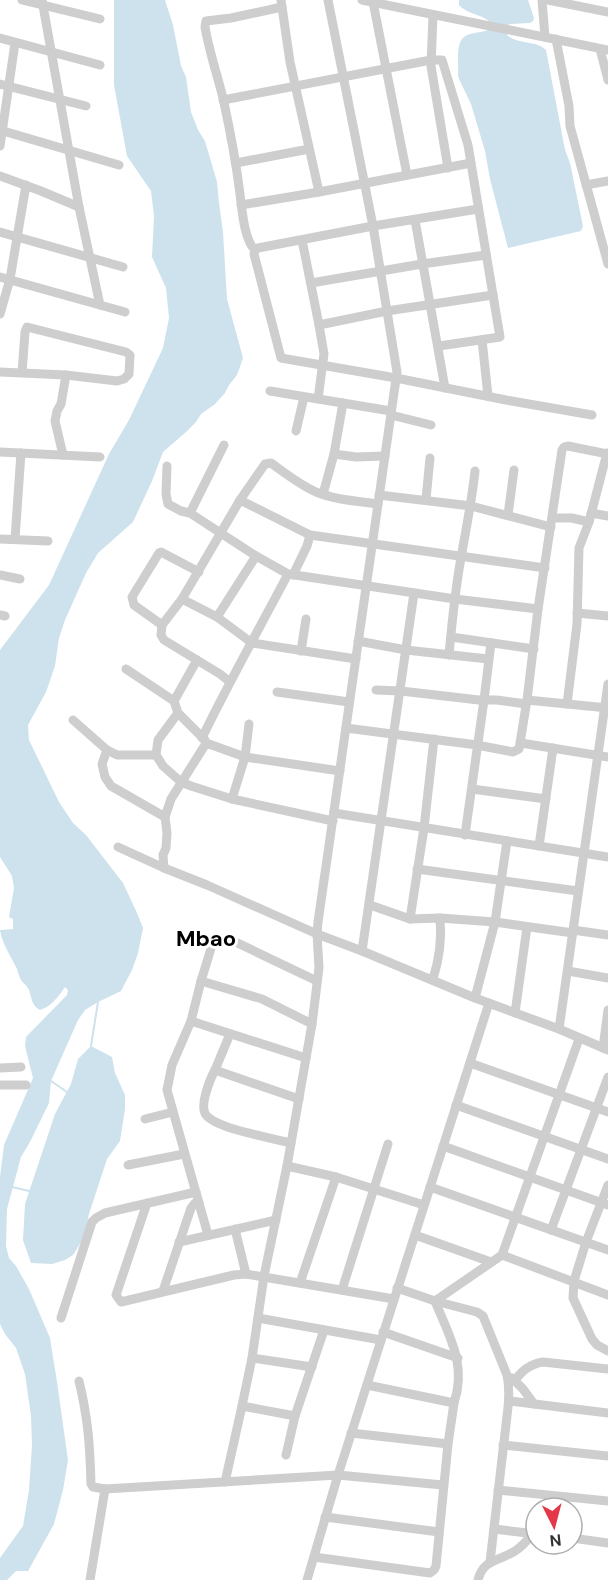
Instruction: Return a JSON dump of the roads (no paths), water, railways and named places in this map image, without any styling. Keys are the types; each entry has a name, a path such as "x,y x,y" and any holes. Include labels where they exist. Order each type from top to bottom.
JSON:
{"street":[{"path":"22,0 43,2 100,19"},
{"path":"225,1482 252,1358 264,1276 287,1166 312,1024 319,968 317,934 396,378 396,365 373,226 328,0"},
{"path":"362,0 604,50 608,80"},
{"path":"542,0 545,37"},
{"path":"548,0 608,12"},
{"path":"43,2 89,257 100,305"},
{"path":"373,2 407,176"},
{"path":"255,250 250,246 248,240 236,163 205,29 207,21 231,18 281,4 295,87 319,192"},
{"path":"433,15 430,60 448,168"},
{"path":"0,38 100,65"},
{"path":"556,39 569,106 570,126 586,185 603,232 608,264"},
{"path":"0,146 4,85 15,43"},
{"path":"223,100 441,59 465,136 471,164 500,337 439,346"},
{"path":"4,85 86,106"},
{"path":"1,130 120,165"},
{"path":"236,163 309,149"},
{"path":"241,205 471,164"},
{"path":"0,176 80,207"},
{"path":"586,185 608,181"},
{"path":"0,314 5,278 17,237 26,185"},
{"path":"255,250 373,226 478,209"},
{"path":"415,220 445,388"},
{"path":"0,232 123,267"},
{"path":"302,240 324,354 318,399"},
{"path":"255,250 254,254 281,358 592,415"},
{"path":"311,283 486,255"},
{"path":"5,278 125,312"},
{"path":"319,325 493,295"},
{"path":"0,372 22,373 66,375 117,381 129,374 130,355 126,352 27,327 22,373"},
{"path":"482,340 488,396"},
{"path":"63,455 55,421 61,404 66,375"},
{"path":"270,391 391,413 431,425"},
{"path":"296,431 304,397"},
{"path":"323,494 334,454 343,403"},
{"path":"190,513 224,445"},
{"path":"346,728 477,745 513,752 519,749 562,450 568,446 607,454 579,548 577,613 567,704"},
{"path":"0,452 100,457"},
{"path":"15,539 21,453"},
{"path":"334,454 356,457 385,456"},
{"path":"426,500 430,458"},
{"path":"230,682 164,640 161,635 162,625 183,599 240,500 268,462 312,490 339,498 426,500 471,506 552,522 572,518 608,516"},
{"path":"167,466 168,504 190,513 290,575 538,609"},
{"path":"508,515 514,470"},
{"path":"449,655 454,599 475,471"},
{"path":"240,500 310,535 545,568"},
{"path":"164,868 163,855 167,832 165,817 171,799 206,741 230,682 307,546 310,535"},
{"path":"0,539 48,541"},
{"path":"162,625 132,602 132,597 159,553 199,572"},
{"path":"217,617 256,556"},
{"path":"0,575 20,579"},
{"path":"362,951 414,593"},
{"path":"183,599 217,617 252,643 356,659"},
{"path":"577,613 608,616"},
{"path":"301,651 306,619"},
{"path":"451,637 534,649"},
{"path":"358,641 406,650 488,659"},
{"path":"465,835 491,643"},
{"path":"174,701 197,660"},
{"path":"126,669 174,701 178,713 206,741 245,757 340,771"},
{"path":"559,1029 583,852 603,756 608,684"},
{"path":"376,690 607,708"},
{"path":"277,692 349,702"},
{"path":"178,713 158,740 156,755 163,766 181,782 232,799 333,817 382,821 608,857"},
{"path":"73,720 107,750 117,755 156,755"},
{"path":"232,799 245,757 249,724"},
{"path":"410,920 434,739"},
{"path":"520,743 603,756"},
{"path":"539,846 553,748"},
{"path":"107,750 102,764 105,777 111,786 165,817"},
{"path":"472,789 546,799"},
{"path":"475,998 495,922 507,841"},
{"path":"118,847 317,934 606,1049 608,1010"},
{"path":"417,869 578,891"},
{"path":"369,905 410,920 440,918 495,922 608,935"},
{"path":"433,979 438,963 440,918"},
{"path":"515,1013 527,927"},
{"path":"208,1235 167,1090 172,1065 191,1021 213,942 227,938 317,981"},
{"path":"568,971 608,978"},
{"path":"201,981 262,999 312,1024"},
{"path":"307,1580 351,1433 489,1003"},
{"path":"191,1021 306,1058"},
{"path":"230,1034 211,1077 203,1105 206,1114 222,1125 291,1143"},
{"path":"435,1301 502,1255 579,1039"},
{"path":"470,1063 608,1112"},
{"path":"0,1068 21,1067"},
{"path":"215,1070 299,1098"},
{"path":"551,1230 608,1077"},
{"path":"0,1085 26,1085"},
{"path":"456,1105 608,1159"},
{"path":"145,1119 173,1112"},
{"path":"342,1290 388,1144"},
{"path":"443,1146 605,1203"},
{"path":"128,1165 184,1154"},
{"path":"287,1166 336,1177 424,1205"},
{"path":"300,1283 336,1177"},
{"path":"573,1298 574,1281 586,1242 605,1203 608,1185"},
{"path":"430,1186 608,1250"},
{"path":"61,1318 92,1222 96,1218 105,1213 147,1203 197,1197"},
{"path":"163,1291 192,1205 197,1197"},
{"path":"147,1203 117,1295 121,1302 246,1274 394,1299"},
{"path":"179,1242 276,1220"},
{"path":"235,1229 246,1274"},
{"path":"415,1235 491,1262"},
{"path":"502,1255 608,1295"},
{"path":"559,1277 573,1298 592,1340 608,1351"},
{"path":"397,1288 477,1312 483,1316 511,1377 534,1404"},
{"path":"314,1557 415,1576 429,1573 436,1566 448,1444 454,1403 460,1386 458,1358 435,1301"},
{"path":"258,1318 324,1330 382,1336 458,1358"},
{"path":"286,1455 295,1416 324,1330"},
{"path":"252,1358 312,1367"},
{"path":"490,1562 511,1377 533,1364 543,1362 608,1369"},
{"path":"79,1381 90,1434 91,1484 93,1487 105,1489 338,1475 443,1485"},
{"path":"367,1385 454,1403"},
{"path":"510,1401 608,1413"},
{"path":"242,1406 295,1416"},
{"path":"351,1433 448,1444"},
{"path":"503,1445 608,1456"},
{"path":"90,1580 105,1489"},
{"path":"498,1490 608,1501"},
{"path":"325,1517 439,1532"},
{"path":"494,1528 524,1532"},
{"path":"584,1540 608,1543"},
{"path":"478,1580 480,1572 490,1562 513,1553 524,1545"}],"water":[{"path":"114,0 165,0 173,25 181,66 186,77 191,112 205,141 217,182 227,299 243,358 237,375 225,393 163,452 133,522 98,553 86,573 65,620 59,638 55,666 46,692 28,725 29,740 59,802 73,823 86,835 123,883 143,928 138,953 121,991 85,1010 78,1020 51,1081 49,1103 21,1157 7,1209 6,1246 9,1258 29,1289 50,1338 68,1460 54,1524 28,1571 16,1571 7,1580 0,1580 0,1558 23,1526 29,1490 32,1445 31,1416 25,1374 16,1348 0,1324 0,1177 4,1145 33,1078 25,1046 26,1037 67,995 68,990 65,987 51,1004 40,1010 37,1008 33,1004 28,988 20,978 0,930 13,929 13,919 9,917 14,888 12,876 0,857 0,650 49,585 109,454 129,420 163,348 169,318 166,288 152,257 154,216 151,191 127,156 114,85"},
{"path":"459,0 528,0 533,21 508,25 507,35 546,50 565,150 570,163 583,226 581,231 508,248 485,151 471,104 458,75 458,49 461,40 469,34 488,30 489,21 462,8"},
{"path":"91,1046 112,1057 115,1073 125,1095 120,1141 107,1159 89,1214 85,1236 73,1255 52,1264 31,1263 23,1240 25,1204 55,1114 71,1084 78,1059"}],"waterway":[{"path":"91,1046 98,1002"},
{"path":"51,1081 67,1092"},
{"path":"12,1187 29,1191"}],"district":[{"name":"Mbao","path":"206,938"}]}
